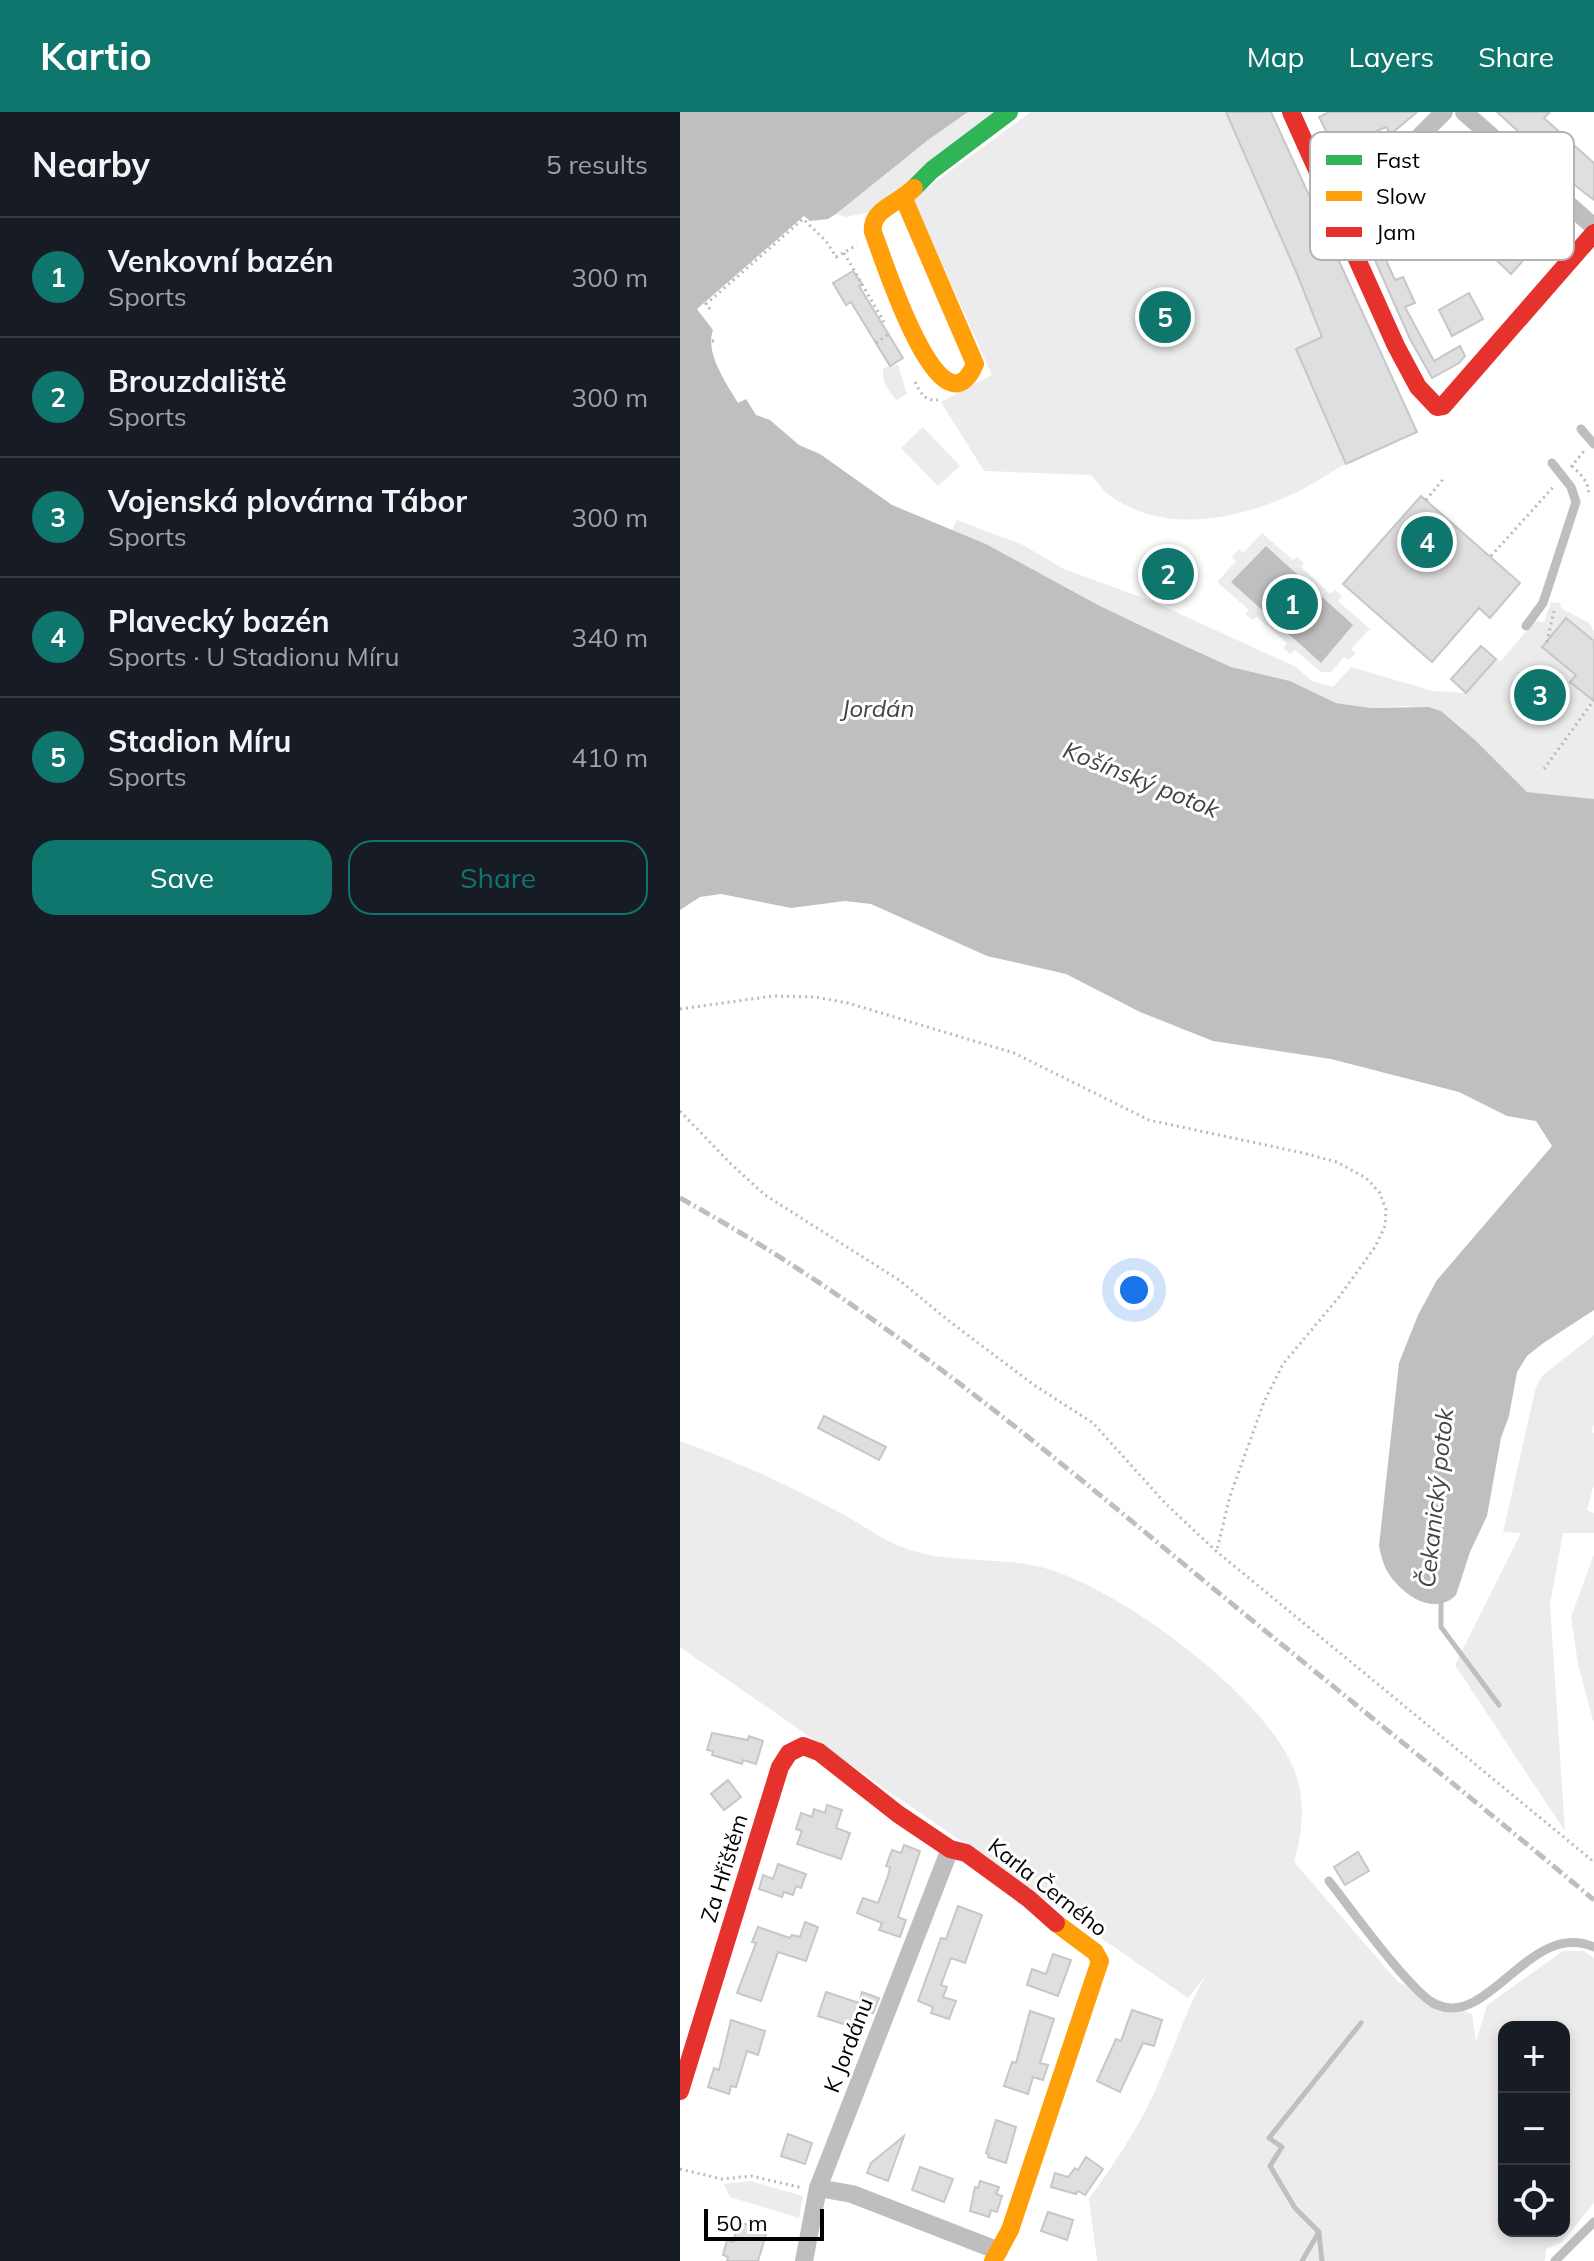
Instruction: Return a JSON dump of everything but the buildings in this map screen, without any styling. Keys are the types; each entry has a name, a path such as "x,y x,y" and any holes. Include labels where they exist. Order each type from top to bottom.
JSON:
{"street":[{"path":"904,199 975,364 972,373 962,382 951,384 939,377 919,345 872,223 877,214 904,199 932,170 1009,112"},
{"path":"1291,112 1310,154"},
{"path":"1424,132 1444,112"},
{"path":"1464,112 1486,132"},
{"path":"1574,212 1594,230 1574,253"},
{"path":"1357,260 1418,387 1437,407 1443,406 1568,260"},
{"name":"Karla Černého","path":"789,1753 803,1746 819,1752 898,1814 950,1849 966,1853 1029,1899 1095,1952 1100,1961 1010,2230 996,2256 852,2194 818,2188"},
{"name":"Za Hřištěm","path":"680,2091 780,1767 789,1753"},
{"name":"K Jordánu","path":"804,2261 818,2188 950,1849"}],"lane":[{"path":"1581,429 1593,443"},
{"path":"1526,626 1543,603 1576,502 1571,487 1552,463"},
{"path":"1329,1881 1418,1993 1438,2006 1462,2007 1486,1994 1540,1952 1560,1943 1585,1943 1594,1947"},
{"path":"1555,2261 1594,2222"}],"path":[{"path":"710,309 706,304 803,219 826,241 836,257 856,245"},
{"path":"876,343 889,334"},
{"path":"1491,556 1593,443"},
{"path":"1426,500 1444,478"},
{"path":"1547,642 1556,603"},
{"path":"1544,769 1594,700"},
{"path":"680,1009 773,996 815,997 848,1003 1014,1053 1149,1120 1337,1162 1366,1178 1380,1193 1386,1210 1385,1226 1375,1247 1339,1297 1283,1364 1264,1402 1230,1496 1216,1551"},
{"path":"680,1111 765,1195 899,1280 1021,1376 1093,1423 1166,1504 1216,1551 1594,1862"},
{"path":"680,2169 722,2179 751,2176 800,2188 818,2188"}],"shaded area":[{"path":"968,112 1000,112 870,212 846,217 836,214 928,140"},
{"path":"1031,112 1270,112 1310,199 1310,260 1338,260 1417,432 1362,456 1274,502 1227,516 1203,519 1156,516 1133,509 1109,495 1091,475 984,471 941,402 992,375 913,198"},
{"path":"898,365 907,394 896,400 886,385 883,368"},
{"path":"923,427 960,466 938,486 901,448"},
{"path":"957,520 1023,545 1064,569 1154,602 1296,667 1312,681 1333,687 1351,667 1433,691 1466,693 1496,659 1500,662 1535,621 1544,622 1551,602 1560,603 1561,608 1589,623 1594,631 1594,799 1527,792 1441,711 1336,703 1290,681 1231,667 1098,605 986,544 952,530"},
{"path":"1262,533 1293,560 1297,557 1304,563 1301,567 1330,594 1335,590 1342,596 1338,601 1370,629 1351,649 1356,653 1349,660 1344,657 1331,672 1321,672 1295,650 1290,654 1283,648 1287,643 1257,617 1252,620 1245,614 1249,610 1217,582 1236,561 1232,557 1239,549 1243,553"},
{"path":"1594,1335 1594,1424 1591,1431 1594,1433 1594,1484 1587,1510 1594,1513 1594,1533 1563,1533 1550,1604 1565,1831 1455,1665 1521,1533 1503,1532 1536,1387 1542,1376"},
{"path":"680,1441 778,1482 910,1550 927,1555 1036,1566 1084,1583 1154,1625 1190,1651 1253,1709 1277,1739 1293,1767 1300,1790 1302,1814 1294,1862 1398,1982 1472,2014 1476,2042 1487,2005 1563,1951 1584,1951 1594,1958 1594,2203 1570,2232 1570,2021 1498,2021 1498,2237 1566,2237 1546,2249 1545,2261 1097,2261 1089,2199 1144,2113 1206,1975 1188,1998 680,1647"},
{"path":"1594,1554 1594,1724 1578,1664 1571,1617"},
{"path":"750,2181 803,2196 799,2218 730,2197 724,2184"}],"water":[{"name":"Jordán","path":"680,112 968,112 836,214 828,219 810,221 804,216 697,309 713,330 714,357 738,403 746,399 756,415 770,420 799,445 820,454 892,505 986,544 1098,605 1159,634 1231,667 1290,681 1336,703 1371,708 1428,707 1441,711 1527,792 1594,799 1594,1310 1527,1356 1517,1372 1487,1516 1470,1552 1456,1595 1447,1601 1427,1603 1408,1594 1387,1571 1379,1546 1399,1363 1418,1315 1437,1280 1552,1146 1536,1121 1507,1116 1459,1092 1331,1059 1213,1041 1140,1012 1066,974 987,956 871,904 845,901 791,908 721,894 700,897 680,910"},
{"path":"1266,546 1353,625 1321,663 1231,582"},
{"path":"1169,558 1177,559 1175,566 1185,576 1184,586 1173,593 1165,591 1158,583 1151,585 1155,568"}],"waterway":[{"name":"Čekanický potok","path":"1441,1597 1441,1627 1499,1705"},
{"name":"Čekanický potok","path":"1302,2261 1319,2232 1295,2208 1270,2166 1282,2147 1269,2138 1361,2023"},
{"path":"1319,2234 1322,2261"}],"railway":[{"path":"680,1198 817,1281 947,1374 1073,1473 1594,1900"}],"traffic: fast":[{"path":"914,188 932,170 1009,112"}],"traffic: slow":[{"path":"904,199 975,364 961,382 946,380 930,363 914,336 873,232 873,224 881,212 914,188"},
{"path":"993,2261 1010,2230 1100,1961 1095,1952 1056,1923"}],"traffic: jam":[{"path":"1291,112 1310,154"},
{"path":"1574,256 1594,233"},
{"path":"1357,260 1418,387 1437,407 1443,406 1570,260"},
{"path":"680,2091 780,1767 789,1753 803,1746 819,1752 898,1814 950,1849 966,1853 1056,1923"}],"place":[{"name":"Stadion Míru","path":"1165,317"},
{"name":"Plavecký bazén","path":"1427,542"},
{"name":"Brouzdaliště","path":"1168,574"},
{"name":"Venkovní bazén","path":"1292,604"},
{"name":"Vojenská plovárna Tábor","path":"1540,695"}],"water label":[{"name":"Košínský potok","path":"1141,780"}]}
